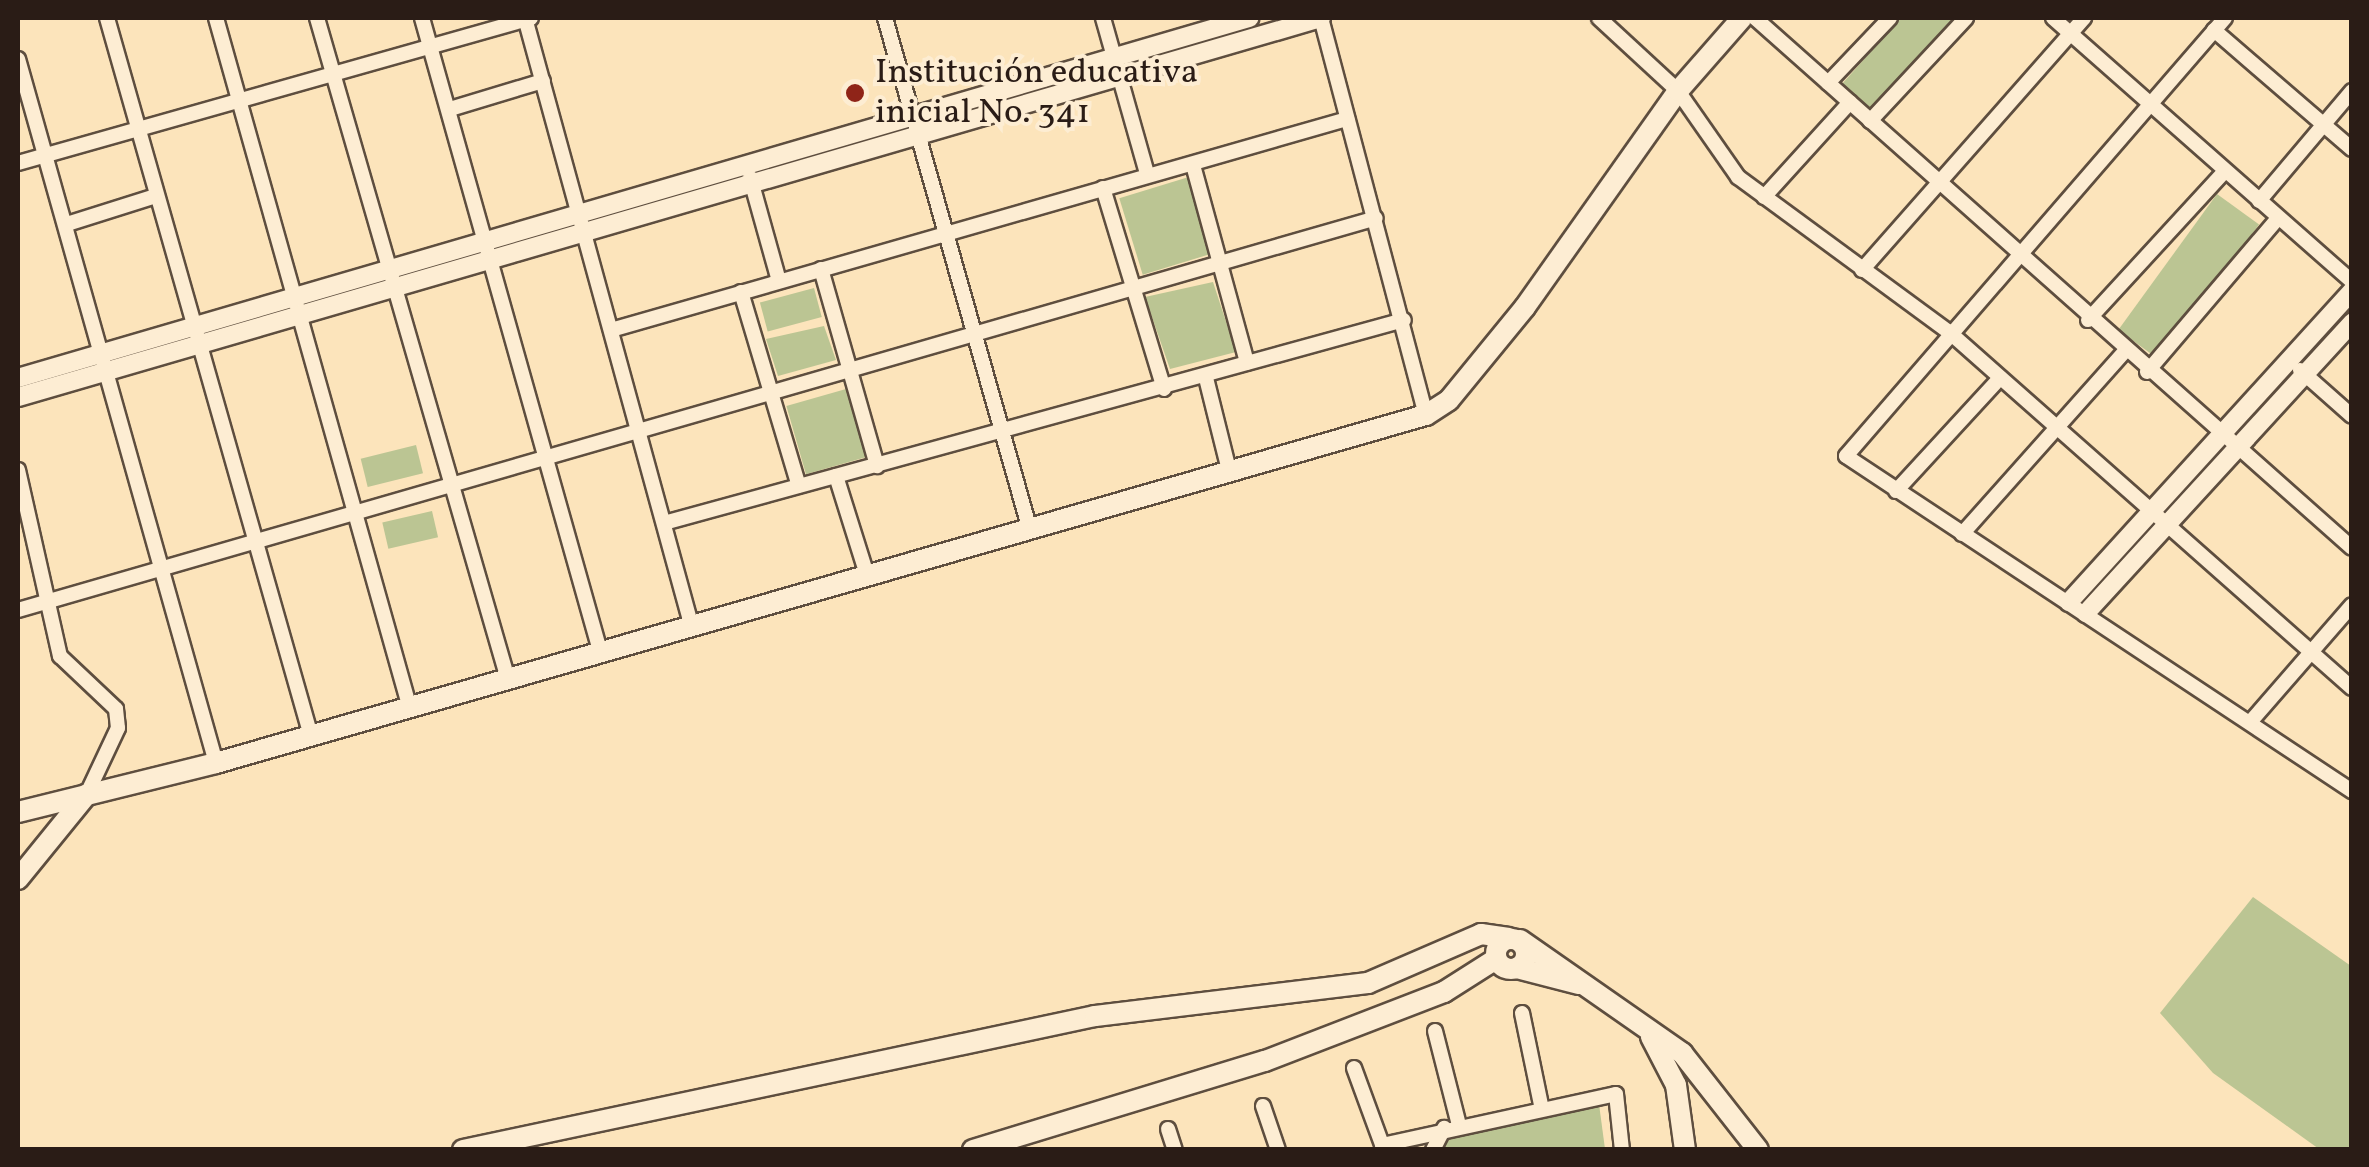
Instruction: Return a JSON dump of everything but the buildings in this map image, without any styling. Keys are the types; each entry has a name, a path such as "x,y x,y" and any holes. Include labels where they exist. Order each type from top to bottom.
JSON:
{"main road":[{"path":"18,812 216,763 866,572 1230,474 1426,415 1448,400 1525,307 1678,91 1742,18"},
{"path":"18,879 86,794"},
{"path":"463,1150 1095,1016 1368,982 1466,941 1595,988 1650,1036 1700,1072 1758,1150"},
{"path":"974,1150 1266,1061 1469,978 1508,954"},
{"path":"1650,1036 1676,1085 1685,1150"}],"street":[{"path":"106,18 311,736"},
{"path":"216,18 299,306 351,514 409,705"},
{"path":"317,18 507,676"},
{"path":"422,18 600,651"},
{"path":"885,18 1030,530"},
{"path":"1103,18 1147,174"},
{"path":"299,306 389,269 578,210 1249,18"},
{"path":"18,397 106,362 195,335 299,306 394,288 1321,18 1404,320 1426,415"},
{"path":"1599,18 1678,91 1738,177 1948,331 2352,688"},
{"path":"1755,18 2088,320 2225,434 2352,548"},
{"path":"1828,83 1890,18"},
{"path":"1870,121 1966,18"},
{"path":"2054,18 2223,173 2352,282"},
{"path":"1862,270 2084,18"},
{"path":"2225,18 2154,106 2015,252 1847,450 1850,462 2252,720 2352,791"},
{"path":"18,163 334,78 528,19 691,624"},
{"path":"2214,30 2352,149"},
{"path":"18,59 164,567 216,763"},
{"path":"450,109 542,80"},
{"path":"2259,200 2352,91"},
{"path":"1764,198 1850,102"},
{"path":"611,330 1347,119"},
{"path":"746,162 779,282"},
{"path":"1194,165 1247,363"},
{"path":"2088,320 2223,173"},
{"path":"1104,188 1164,389"},
{"path":"67,224 156,196"},
{"path":"18,610 1376,218"},
{"path":"2147,372 2278,218"},
{"path":"822,269 878,466"},
{"path":"2068,602 2352,291"},
{"path":"742,292 798,486"},
{"path":"664,524 1206,378 1404,320"},
{"path":"2086,613 2240,450 2352,323"},
{"path":"1962,534 2055,425 2126,350"},
{"path":"18,378 106,362"},
{"path":"2290,362 2352,416"},
{"path":"1206,378 1230,474"},
{"path":"1896,491 2000,378"},
{"path":"18,470 51,602 60,656 116,709 118,728 86,794"},
{"path":"836,476 866,572"},
{"path":"2252,720 2352,605"},
{"path":"1522,1013 1540,1105"},
{"path":"1433,1150 1451,1126 1435,1031"},
{"path":"1354,1068 1383,1147 1540,1105 1616,1094 1622,1150"},
{"path":"1263,1106 1278,1150"},
{"path":"1168,1129 1175,1150"}],"green space":[{"path":"1901,18 1959,18 1867,111 1841,85"},
{"path":"1192,176 1215,253 1143,275 1119,198"},
{"path":"2217,194 2259,225 2160,360 2118,330"},
{"path":"1213,282 1236,352 1170,369 1145,297"},
{"path":"814,288 822,317 768,331 760,302"},
{"path":"824,326 836,360 778,376 766,339"},
{"path":"846,389 866,457 806,474 786,406"},
{"path":"416,445 423,473 368,487 361,459"},
{"path":"432,511 438,537 388,549 382,522"},
{"path":"2253,897 2351,966 2351,1149 2319,1149 2213,1073 2160,1013"},
{"path":"1599,1104 1605,1149 1441,1150 1454,1134"}],"place":[{"name":"Institución educativa inicial No. 341","path":"855,93"}]}
